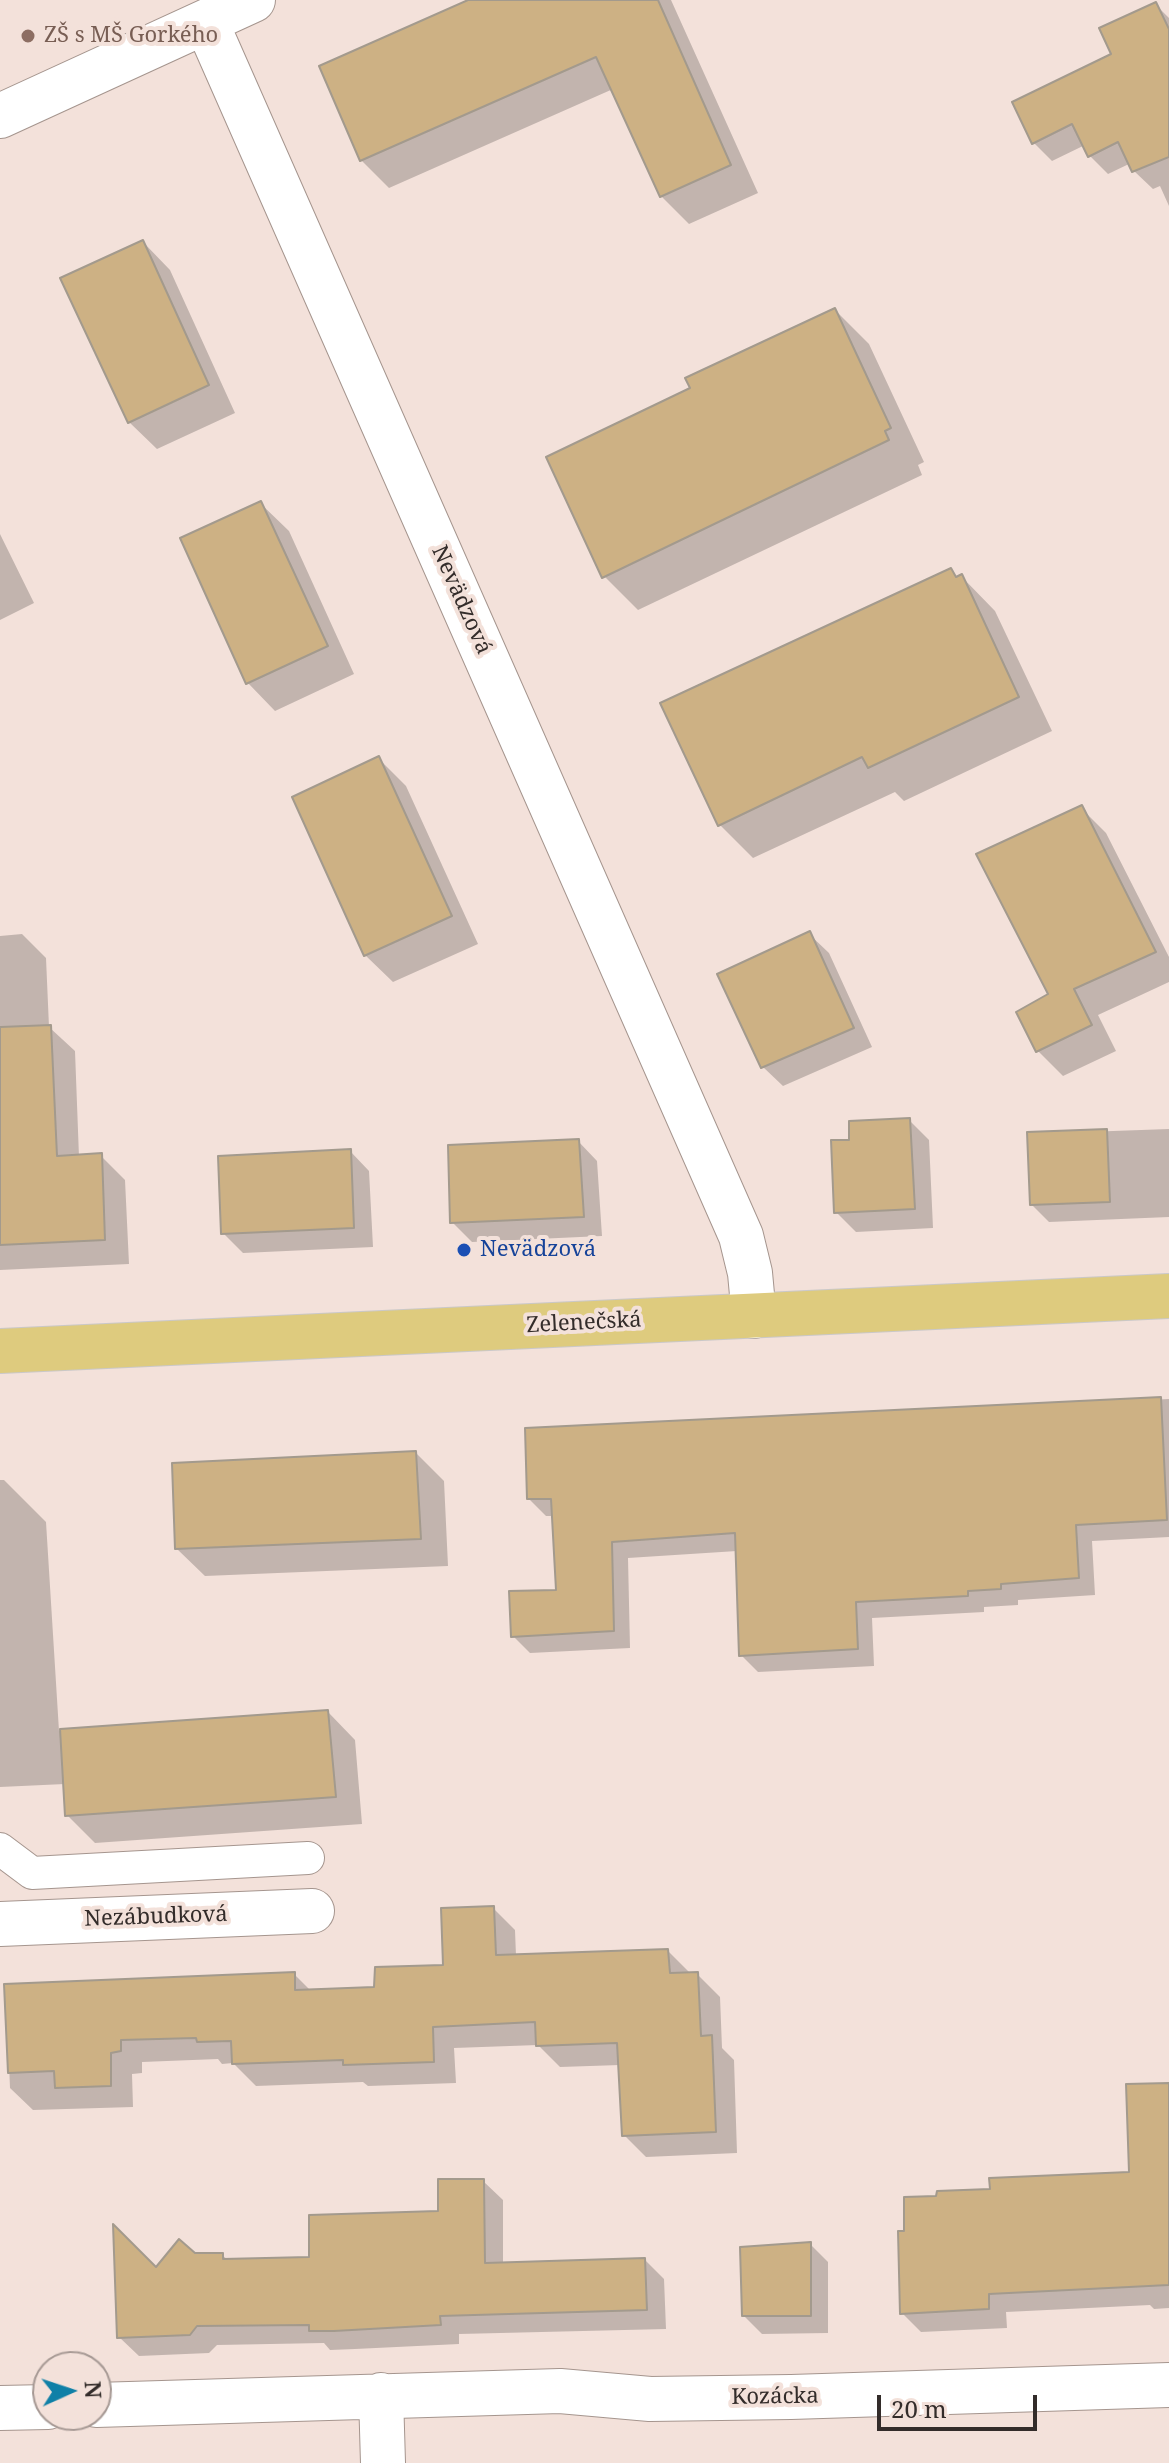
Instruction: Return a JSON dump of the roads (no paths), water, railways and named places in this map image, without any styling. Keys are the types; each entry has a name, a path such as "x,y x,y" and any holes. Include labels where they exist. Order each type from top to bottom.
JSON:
{"main road":[{"name":"Zelenečská","path":"0,1351 1169,1296"}],"street":[{"path":"0,116 253,0"},
{"name":"Nevädzová","path":"206,22 741,1236 750,1273 754,1316"},
{"name":"Nezábudková","path":"0,1924 312,1911"},
{"name":"Kozácka","path":"112,2404 560,2391 650,2399 1169,2385"},
{"path":"381,2395 383,2463"},
{"path":"0,2408 32,2407"}],"lane":[{"path":"0,1849 32,1873 308,1858"}],"place":[{"name":"ZŠ s MŠ Gorkého","path":"28,36"},
{"name":"Nevädzová","path":"464,1250"}]}
